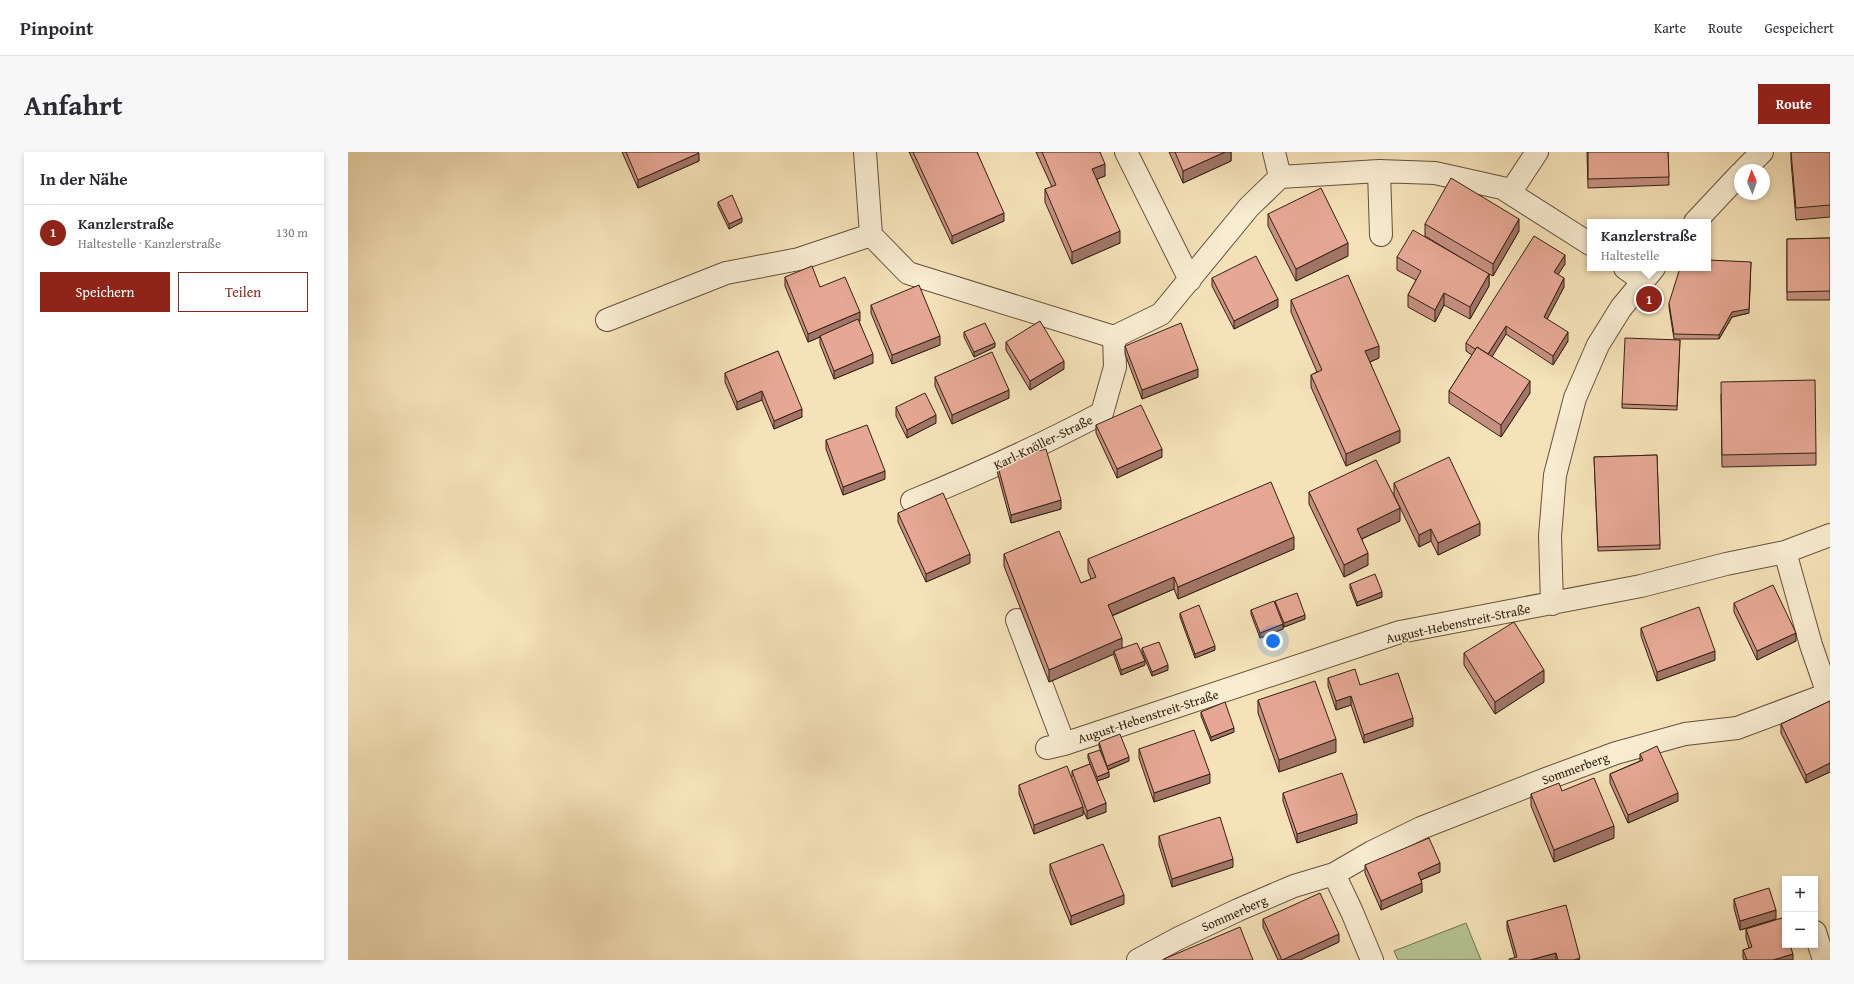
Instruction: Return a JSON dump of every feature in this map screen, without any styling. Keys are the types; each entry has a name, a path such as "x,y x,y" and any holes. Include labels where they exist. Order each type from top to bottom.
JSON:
{"street":[{"path":"865,152 871,235 908,273 1114,337 1161,314 1249,207 1280,177 1379,172 1435,173 1502,188 1587,242"},
{"path":"1126,152 1190,280"},
{"path":"1274,152 1280,177"},
{"path":"1510,193 1537,152"},
{"path":"1750,164 1762,152"},
{"path":"1379,172 1381,235"},
{"path":"1698,219 1734,180"},
{"path":"607,320 726,273 800,259 871,235"},
{"path":"1552,604 1550,536 1555,475 1575,398 1598,346 1621,308 1648,274 1636,271"},
{"name":"Karl-Knöller-Straße","path":"912,501 974,476 1044,444 1102,413 1115,367 1114,337"},
{"name":"August-Hebenstreit-Straße","path":"1017,620 1055,746 1400,632 1641,586 1726,564 1785,552 1830,535"},
{"name":"Sommerberg","path":"1138,960 1179,938 1238,910 1294,886 1334,874 1372,852 1421,828 1616,753 1685,734 1737,728 1829,695 1811,645 1785,552"},
{"path":"1334,874 1372,960"},
{"path":"1818,941 1824,960"}],"green space":[{"path":"1466,923 1481,960 1398,960 1394,951"}],"building":[{"path":"626,152 698,152 699,153 638,180"},
{"path":"913,152 977,152 1004,213 952,236"},
{"path":"1042,152 1100,152 1105,164 1092,169 1120,231 1072,252 1045,189 1056,185"},
{"path":"1175,152 1225,152 1183,171"},
{"path":"1588,152 1668,152 1669,177 1588,179"},
{"path":"1791,152 1830,152 1830,205 1796,208"},
{"path":"1451,178 1519,219 1493,264 1425,224"},
{"path":"1321,188 1348,243 1296,269 1268,214"},
{"path":"732,195 742,218 729,224 718,202"},
{"path":"1413,230 1489,274 1470,307 1444,293 1435,310 1408,295 1421,271 1397,257"},
{"path":"1534,236 1565,255 1554,272 1564,278 1544,317 1568,332 1553,356 1506,326 1488,354 1477,347 1475,349 1466,343"},
{"path":"1830,238 1830,291 1787,292 1787,239"},
{"path":"1256,256 1278,299 1234,321 1212,278"},
{"path":"1711,260 1751,262 1749,309 1732,312 1719,335 1674,334 1669,303 1679,271 1711,271"},
{"path":"812,266 820,287 845,277 860,312 808,334 785,277"},
{"path":"1348,275 1379,346 1365,351 1400,430 1346,454 1311,375 1322,370 1291,300"},
{"path":"919,285 940,336 892,355 871,305"},
{"path":"858,319 873,354 834,371 820,336"},
{"path":"1040,321 1064,361 1030,381 1006,342"},
{"path":"985,323 995,343 974,352 964,332"},
{"path":"1181,323 1198,369 1142,390 1125,346"},
{"path":"1625,338 1680,340 1677,406 1622,404"},
{"path":"1477,347 1530,381 1501,425 1449,391"},
{"path":"778,351 802,409 774,421 762,391 737,402 725,373"},
{"path":"992,352 1009,390 952,415 935,377"},
{"path":"1815,380 1816,453 1722,455 1721,382"},
{"path":"925,393 936,415 907,430 896,407"},
{"path":"1141,405 1162,449 1117,469 1096,425"},
{"path":"867,425 885,471 843,487 826,440"},
{"path":"1046,449 1061,500 1011,515 997,463"},
{"path":"1657,455 1660,545 1598,547 1594,457"},
{"path":"1449,457 1480,523 1438,543 1431,529 1419,535 1394,483"},
{"path":"1376,460 1400,508 1357,529 1368,553 1344,565 1309,492"},
{"path":"1271,482 1294,537 1178,587 1174,577 1108,605 1122,638 1049,670 1004,554 1059,531 1081,583 1096,577 1088,559"},
{"path":"943,493 970,554 926,574 898,513"},
{"path":"1375,574 1382,592 1357,602 1350,584"},
{"path":"1773,585 1796,633 1757,651 1734,603"},
{"path":"1297,593 1305,615 1284,623 1275,601"},
{"path":"1274,601 1283,624 1260,633 1251,610"},
{"path":"1199,605 1215,646 1195,654 1180,613"},
{"path":"1699,607 1715,651 1657,672 1641,628"},
{"path":"1514,622 1544,670 1495,702 1464,653"},
{"path":"1159,642 1168,665 1152,672 1142,648"},
{"path":"1137,643 1145,661 1121,670 1114,651"},
{"path":"1355,669 1360,685 1398,673 1413,718 1364,735 1351,696 1336,701 1328,678"},
{"path":"1315,681 1336,739 1279,760 1258,700"},
{"path":"1830,701 1830,763 1806,775 1781,724"},
{"path":"1225,702 1234,728 1211,737 1201,712"},
{"path":"1194,730 1210,774 1154,793 1139,749"},
{"path":"1120,734 1129,757 1107,766 1099,742"},
{"path":"1657,746 1678,793 1628,815 1610,774 1643,760 1640,754"},
{"path":"1100,750 1109,772 1097,777 1088,754"},
{"path":"1090,764 1106,803 1087,811 1072,771"},
{"path":"1067,766 1083,807 1034,825 1019,785"},
{"path":"1342,773 1357,814 1297,834 1283,793"},
{"path":"1594,778 1614,826 1554,850 1531,794 1559,783 1562,791"},
{"path":"1220,817 1233,859 1172,879 1159,836"},
{"path":"1429,838 1440,863 1418,873 1422,883 1381,901 1365,865"},
{"path":"1103,844 1124,895 1071,916 1050,864"},
{"path":"1769,888 1776,910 1740,921 1734,899"},
{"path":"1320,893 1339,934 1282,960 1263,919"},
{"path":"1566,905 1580,958 1574,960 1558,960 1556,953 1530,960 1509,960 1517,957 1507,921"},
{"path":"1782,918 1782,948 1791,948 1793,954 1773,960 1747,960 1743,950 1752,947 1746,929"},
{"path":"1240,927 1253,960 1164,959"}],"place":[{"name":"Kanzlerstraße","path":"1649,299"}]}
